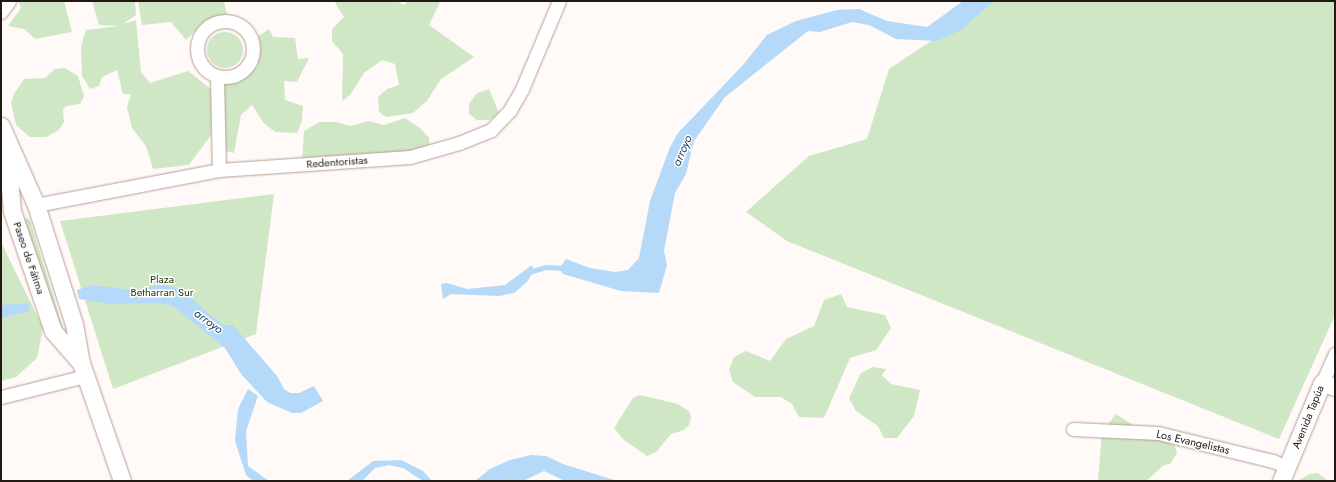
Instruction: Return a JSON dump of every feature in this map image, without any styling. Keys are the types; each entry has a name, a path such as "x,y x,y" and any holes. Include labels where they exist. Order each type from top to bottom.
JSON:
{"street":[{"path":"1,12 9,1"},
{"name":"Redentoristas","path":"36,205 219,170 410,157 459,143 491,130 510,110 522,89 559,1"},
{"path":"226,21 235,23 243,28 253,44 250,63 236,75 217,76 210,73 200,61 198,43 208,27 226,21"},
{"path":"217,76 219,170"},
{"name":"Paseo de Fátima","path":"4,134 36,205 74,324 83,369 122,481"},
{"name":"Paseo de Fátima","path":"4,134 12,211 53,331 83,369"},
{"name":"Avenida Tapúa","path":"1284,474 1328,385 1335,354"},
{"path":"1,397 83,369"},
{"name":"Los Evangelistas","path":"1073,429 1158,433 1273,461 1284,474"}],"green space":[{"path":"18,1 64,1 72,32 35,39 24,29 8,26 21,8"},
{"path":"92,1 135,1 136,15 123,24 136,20 141,72 150,83 188,71 211,89 211,135 189,165 153,169 146,146 132,128 127,107 131,94 123,94 117,70 102,77 99,86 90,89 82,76 81,46 86,30 120,26 99,25"},
{"path":"138,1 224,1 227,15 204,22 186,40 171,22 142,25"},
{"path":"338,1 397,1 404,5 408,1 440,2 429,25 474,57 441,79 427,101 413,113 386,117 379,112 378,97 387,89 399,85 395,64 382,60 364,73 350,95 342,101 343,54 332,41 332,29 344,17 335,3"},
{"path":"991,1 1335,1 1335,315 1279,439 787,241 746,212 809,156 867,139 889,69"},
{"path":"269,29 273,37 295,38 298,59 309,58 297,82 284,81 285,100 303,106 302,121 297,133 275,132 263,122 252,105 241,115 234,153 212,148 217,88 247,75 258,66 257,37"},
{"path":"225,32 238,37 243,50 238,63 225,68 212,63 207,50 212,37"},
{"path":"65,68 78,76 84,96 80,104 66,106 63,110 64,122 59,130 46,137 30,137 16,125 11,102 14,94 24,79 45,78 55,69"},
{"path":"489,89 499,113 490,120 477,120 469,114 469,104 477,93"},
{"path":"405,118 420,128 429,138 430,151 424,161 302,160 304,131 320,122 336,122 350,126 369,121 384,125"},
{"name":"Plaza Betharran Sur","path":"274,194 256,334 113,389 60,221"},
{"path":"26,218 30,220 64,331 61,331 24,220"},
{"path":"1,242 43,328 37,358 16,377 1,381"},
{"path":"841,294 847,307 885,315 891,328 876,350 850,358 824,418 799,417 792,404 781,397 755,397 733,382 729,370 734,357 746,351 770,361 786,339 814,326 824,300"},
{"path":"873,367 886,369 882,375 891,384 920,390 914,416 897,438 884,438 878,426 856,411 849,398 861,373"},
{"path":"640,395 678,404 690,412 691,419 689,425 684,430 671,434 656,452 647,456 624,440 614,428 633,398"},
{"path":"1116,414 1145,433 1163,436 1175,446 1177,453 1170,464 1164,465 1146,481 1098,481 1102,432"},
{"path":"1318,473 1328,481 1297,481 1310,474"}],"water":[{"path":"963,1 994,1 961,30 937,41 896,39 869,25 852,22 820,32 808,31 725,97 694,141 686,174 675,193 664,251 667,265 659,293 621,291 563,274 559,269 566,259 590,268 615,272 628,270 639,258 650,201 670,147 678,133 743,65 767,35 796,21 837,10 859,9 887,21 927,27"},
{"path":"532,265 534,271 527,282 514,293 499,296 451,294 443,299 441,284 447,283 467,289 505,285"},
{"path":"164,284 183,291 224,325 233,325 277,376 284,389 290,393 299,393 314,386 323,401 301,413 292,413 267,402 241,374 225,348 173,306 160,303 110,304 79,299 77,290 91,285 134,290"},
{"path":"28,303 30,311 1,318 1,305"},
{"path":"248,389 258,396 246,431 248,466 269,481 253,481 246,475 235,441 238,409"},
{"path":"531,455 546,456 563,464 617,481 565,481 544,471 523,481 475,481 490,469 510,460"},
{"path":"401,460 423,471 432,481 423,481 403,468 389,465 375,468 362,481 347,481 373,461"}],"waterway":[{"name":"arroyo","path":"529,272 545,267 565,268"}]}
